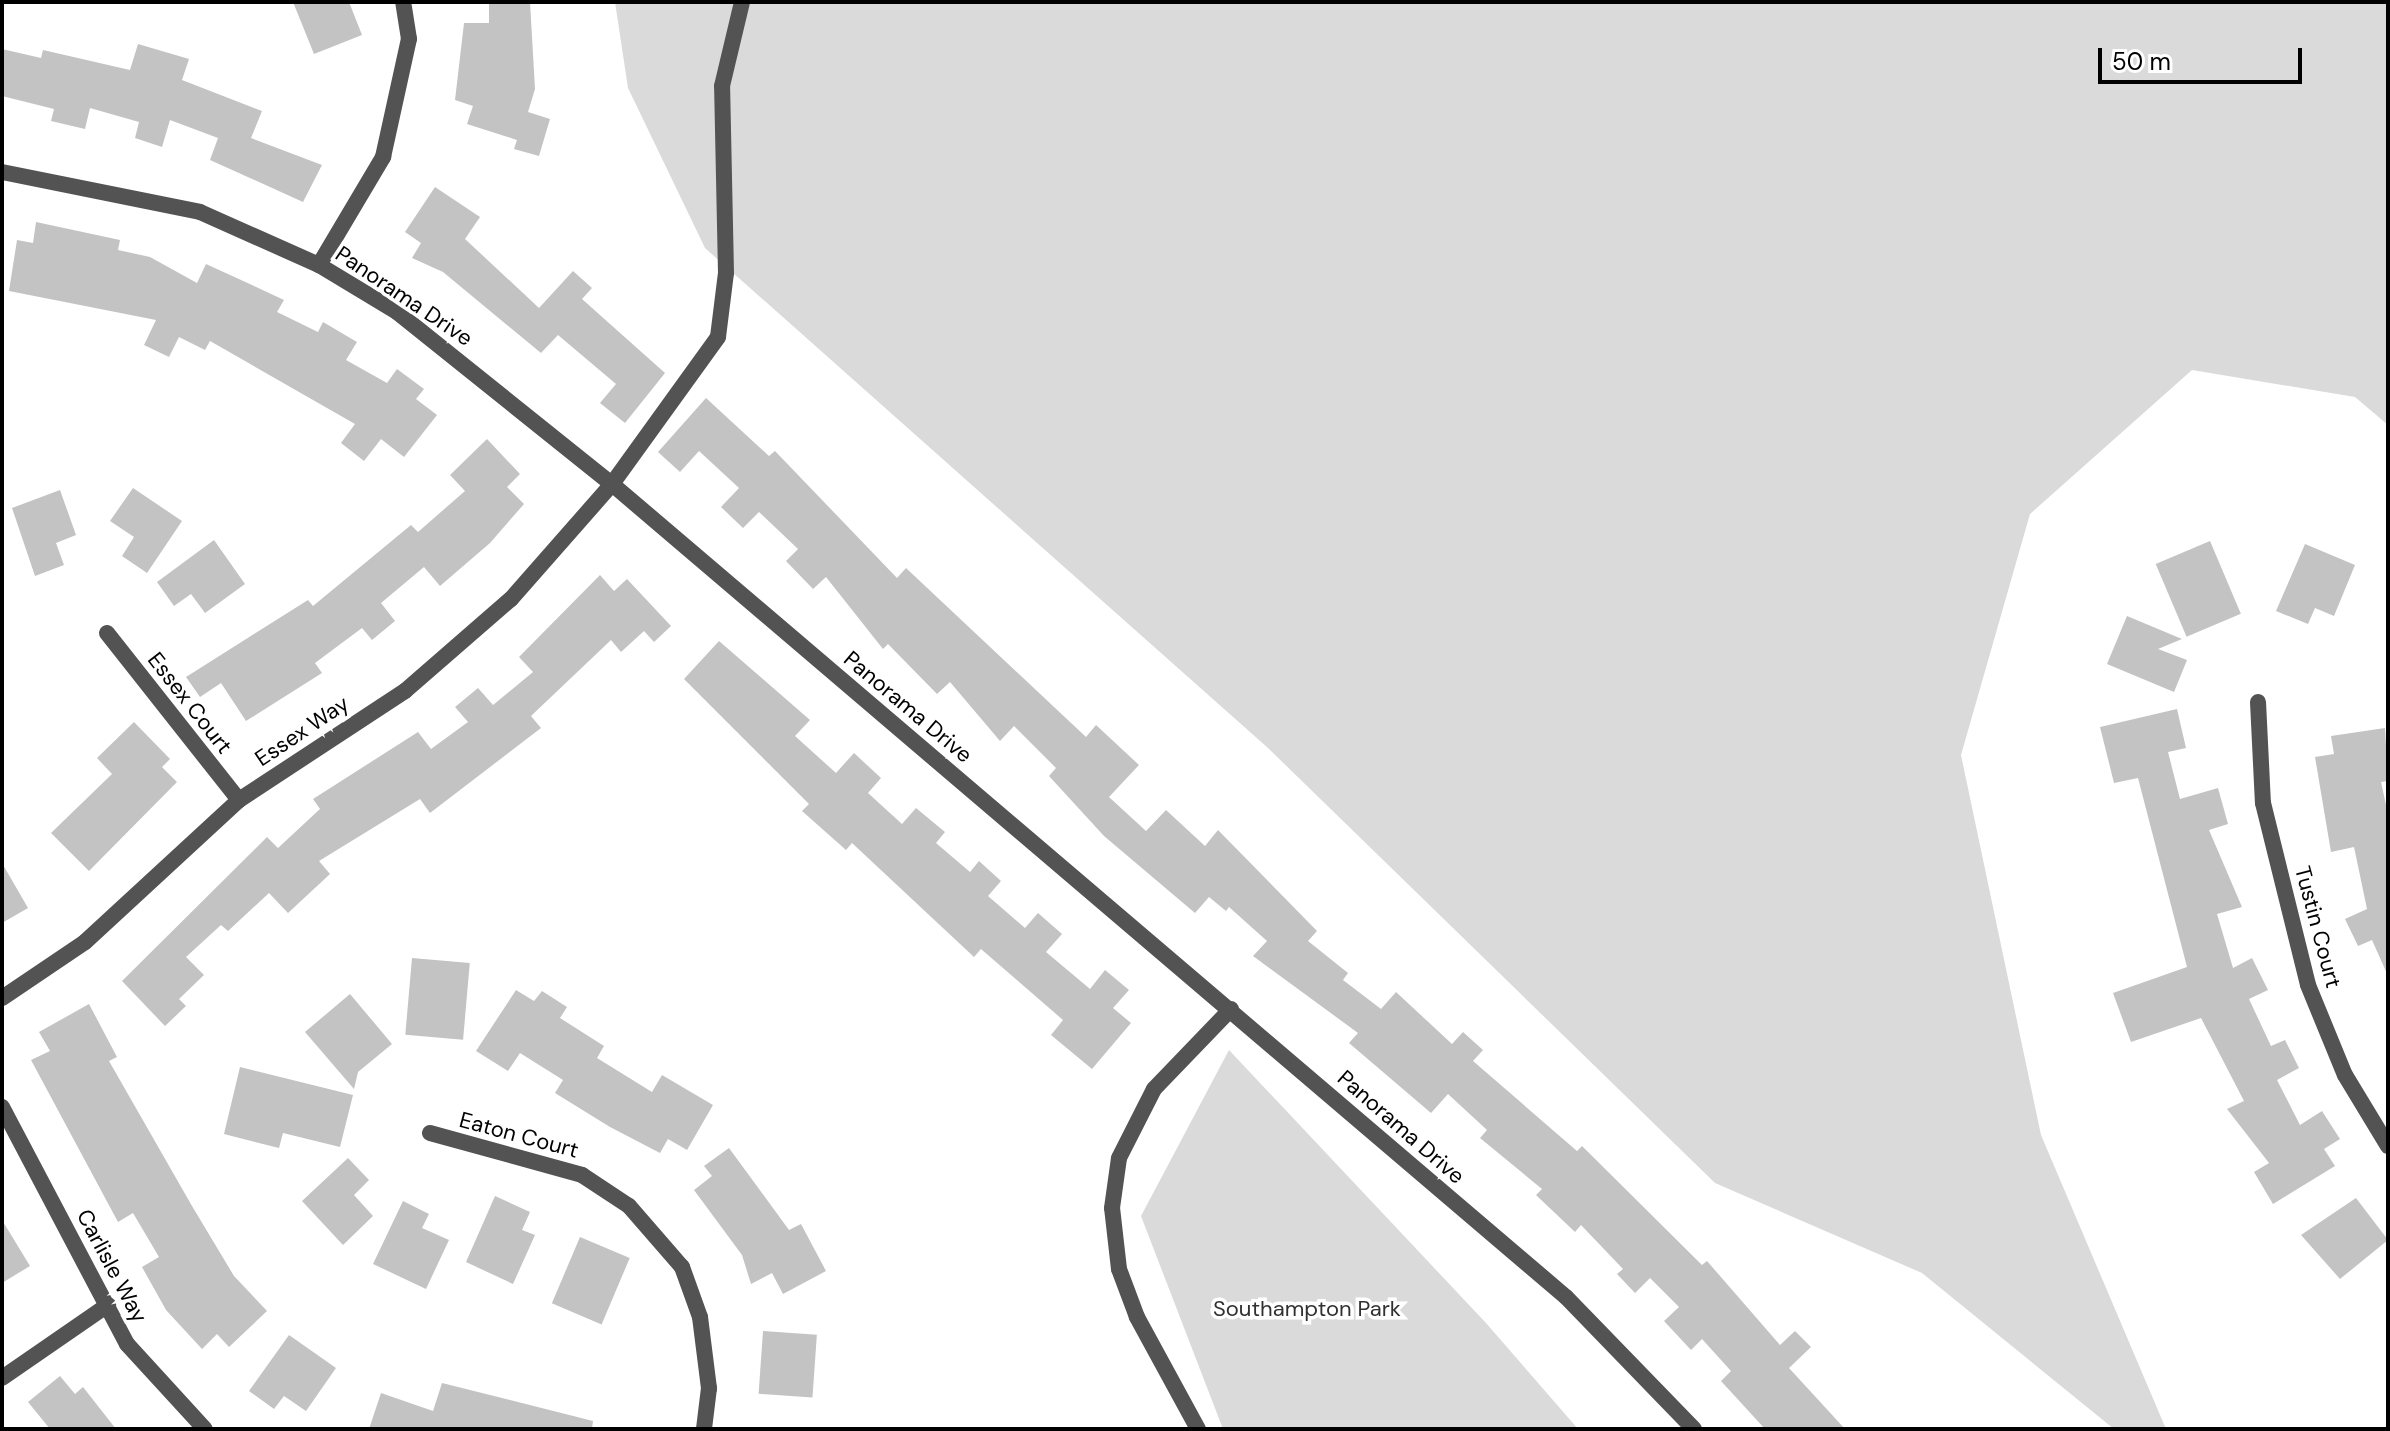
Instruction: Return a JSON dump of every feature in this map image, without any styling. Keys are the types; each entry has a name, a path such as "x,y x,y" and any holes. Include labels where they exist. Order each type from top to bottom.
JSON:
{"street":[{"path":"319,265 383,157 409,39 403,2"},
{"name":"Essex Way","path":"2,998 85,942 239,800 417,681 511,599 612,484 718,337 726,273 722,86 742,2"},
{"name":"Panorama Drive","path":"2,172 200,212 319,265 397,312 612,484 1566,1297 1694,1429"},
{"name":"Essex Court","path":"107,633 239,800"},
{"name":"Tustin Court","path":"2258,702 2263,803 2308,985 2345,1075 2388,1146"},
{"path":"1198,1429 1137,1317 1119,1269 1112,1208 1119,1158 1154,1089 1231,1009"},
{"name":"Carlisle Way","path":"2,1107 127,1344 205,1429"},
{"name":"Eaton Court","path":"430,1133 582,1175 629,1206 682,1267 700,1317 709,1388 704,1429"},
{"path":"2,1378 108,1305"}],"green space":[{"path":"615,2 2388,2 2388,425 2355,397 2192,370 2030,514 1961,755 2041,1135 2166,1429 2114,1429 1922,1273 1715,1183 1268,748 705,248 628,88"},
{"name":"Southampton Park","path":"1229,1050 1486,1323 1578,1429 1223,1429 1141,1216"}],"building":[{"path":"293,2 349,2 362,35 314,54"},
{"path":"489,2 530,2 535,89 528,112 550,119 539,156 514,149 517,140 467,124 473,106 455,100 464,23 489,23"},
{"path":"138,44 189,59 182,80 262,111 251,138 322,165 303,202 210,160 218,138 170,120 162,147 135,138 139,122 90,108 85,129 51,121 54,109 2,96 2,49 41,58 43,50 130,70"},
{"path":"435,187 480,217 465,239 539,308 573,271 592,288 582,299 665,373 625,423 600,403 616,384 558,335 541,353 443,272 412,258 421,243 405,232"},
{"path":"36,222 120,240 118,250 150,257 197,283 206,264 284,300 277,312 318,332 323,322 357,342 346,360 387,383 397,369 424,389 416,399 437,415 404,457 381,439 364,461 341,443 355,424 210,341 205,350 179,337 169,357 144,345 156,320 9,291 17,240 33,243"},
{"path":"706,398 769,456 775,451 897,578 906,568 1086,737 1096,725 1139,765 1109,797 1146,831 1166,810 1205,846 1218,830 1317,931 1308,941 1348,973 1343,980 1381,1009 1396,992 1452,1044 1463,1032 1483,1050 1473,1061 1577,1151 1582,1146 1702,1265 1707,1261 1780,1345 1795,1331 1811,1347 1789,1368 1845,1429 1765,1429 1721,1381 1731,1371 1702,1339 1691,1350 1664,1321 1679,1307 1650,1278 1635,1293 1617,1274 1623,1269 1581,1225 1575,1232 1536,1195 1542,1189 1480,1138 1487,1130 1448,1094 1431,1113 1349,1043 1358,1033 1253,956 1267,941 1229,907 1226,911 1209,897 1195,913 1104,836 1049,776 1056,768 1014,726 1000,741 950,682 937,694 888,644 883,649 826,577 813,589 786,561 798,549 759,512 743,528 721,507 739,488 699,451 680,472 658,452"},
{"path":"487,439 520,474 507,487 524,504 490,543 440,586 424,567 381,603 395,621 372,640 362,628 315,663 322,673 246,721 221,683 200,697 186,677 308,600 313,606 411,525 418,532 465,491 450,475"},
{"path":"133,488 182,521 147,573 122,556 134,537 110,521"},
{"path":"60,490 76,535 56,543 64,565 35,576 12,508"},
{"path":"214,540 245,584 205,613 191,594 174,606 157,582"},
{"path":"2210,541 2241,614 2187,637 2156,564"},
{"path":"2305,544 2355,565 2334,616 2315,608 2308,624 2276,611"},
{"path":"600,575 614,591 627,579 671,626 654,642 644,631 621,652 611,640 531,716 541,728 430,813 420,799 319,861 330,874 288,913 269,893 228,931 221,925 186,957 204,975 179,999 186,1006 165,1026 122,981 267,837 278,848 320,809 313,799 418,732 431,749 468,722 455,707 478,688 493,705 533,672 519,657"},
{"path":"2127,616 2182,639 2158,649 2187,660 2174,692 2107,664"},
{"path":"719,641 810,720 795,736 836,773 854,753 881,778 868,793 902,824 916,808 945,832 936,843 970,872 979,861 1001,881 988,896 1025,928 1038,913 1062,934 1046,952 1090,989 1105,970 1129,990 1113,1008 1131,1023 1092,1069 1051,1035 1063,1020 981,949 974,957 852,843 846,850 802,811 809,804 684,679"},
{"path":"2177,709 2186,748 2168,752 2180,799 2218,788 2228,824 2209,830 2242,907 2217,914 2233,968 2252,958 2268,990 2249,999 2271,1046 2285,1040 2299,1068 2277,1080 2300,1125 2322,1111 2340,1139 2324,1149 2335,1166 2273,1204 2254,1172 2269,1163 2227,1109 2244,1101 2201,1018 2131,1042 2113,993 2187,967 2138,778 2114,783 2100,727"},
{"path":"134,722 170,759 162,767 177,782 89,871 51,833 112,774 97,758"},
{"path":"2385,728 2388,781 2381,782 2388,814 2388,976 2372,940 2358,946 2345,919 2367,909 2354,847 2331,852 2315,757 2334,754 2331,736"},
{"path":"2,863 28,908 2,923"},
{"path":"412,958 470,963 463,1040 405,1035"},
{"path":"516,990 534,1001 542,991 567,1007 560,1018 604,1046 597,1058 652,1092 662,1075 713,1105 687,1150 668,1139 660,1153 610,1127 555,1093 563,1080 520,1053 508,1071 476,1051"},
{"path":"350,994 392,1044 358,1072 354,1089 305,1032"},
{"path":"89,1004 117,1057 109,1061 192,1206 234,1276 267,1311 229,1347 217,1334 202,1349 166,1310 142,1267 159,1257 133,1213 118,1222 31,1060 50,1051 39,1032"},
{"path":"240,1067 353,1095 340,1147 283,1133 279,1148 224,1134"},
{"path":"729,1148 789,1230 801,1224 826,1271 783,1294 772,1273 751,1284 742,1255 694,1190 712,1176 704,1166"},
{"path":"348,1158 369,1180 354,1195 373,1216 343,1245 302,1201"},
{"path":"495,1196 530,1212 522,1230 535,1235 513,1284 466,1262"},
{"path":"2356,1198 2388,1240 2340,1279 2301,1235"},
{"path":"403,1201 429,1214 422,1228 449,1240 426,1289 373,1264"},
{"path":"2,1220 30,1266 2,1283"},
{"path":"580,1237 630,1258 602,1324 552,1303"},
{"path":"763,1331 817,1335 812,1398 759,1394"},
{"path":"289,1335 336,1368 306,1411 284,1396 274,1409 249,1391"},
{"path":"60,1376 75,1394 83,1387 116,1429 50,1429 28,1402"},
{"path":"442,1383 593,1421 592,1429 369,1429 381,1393 433,1411"}]}
